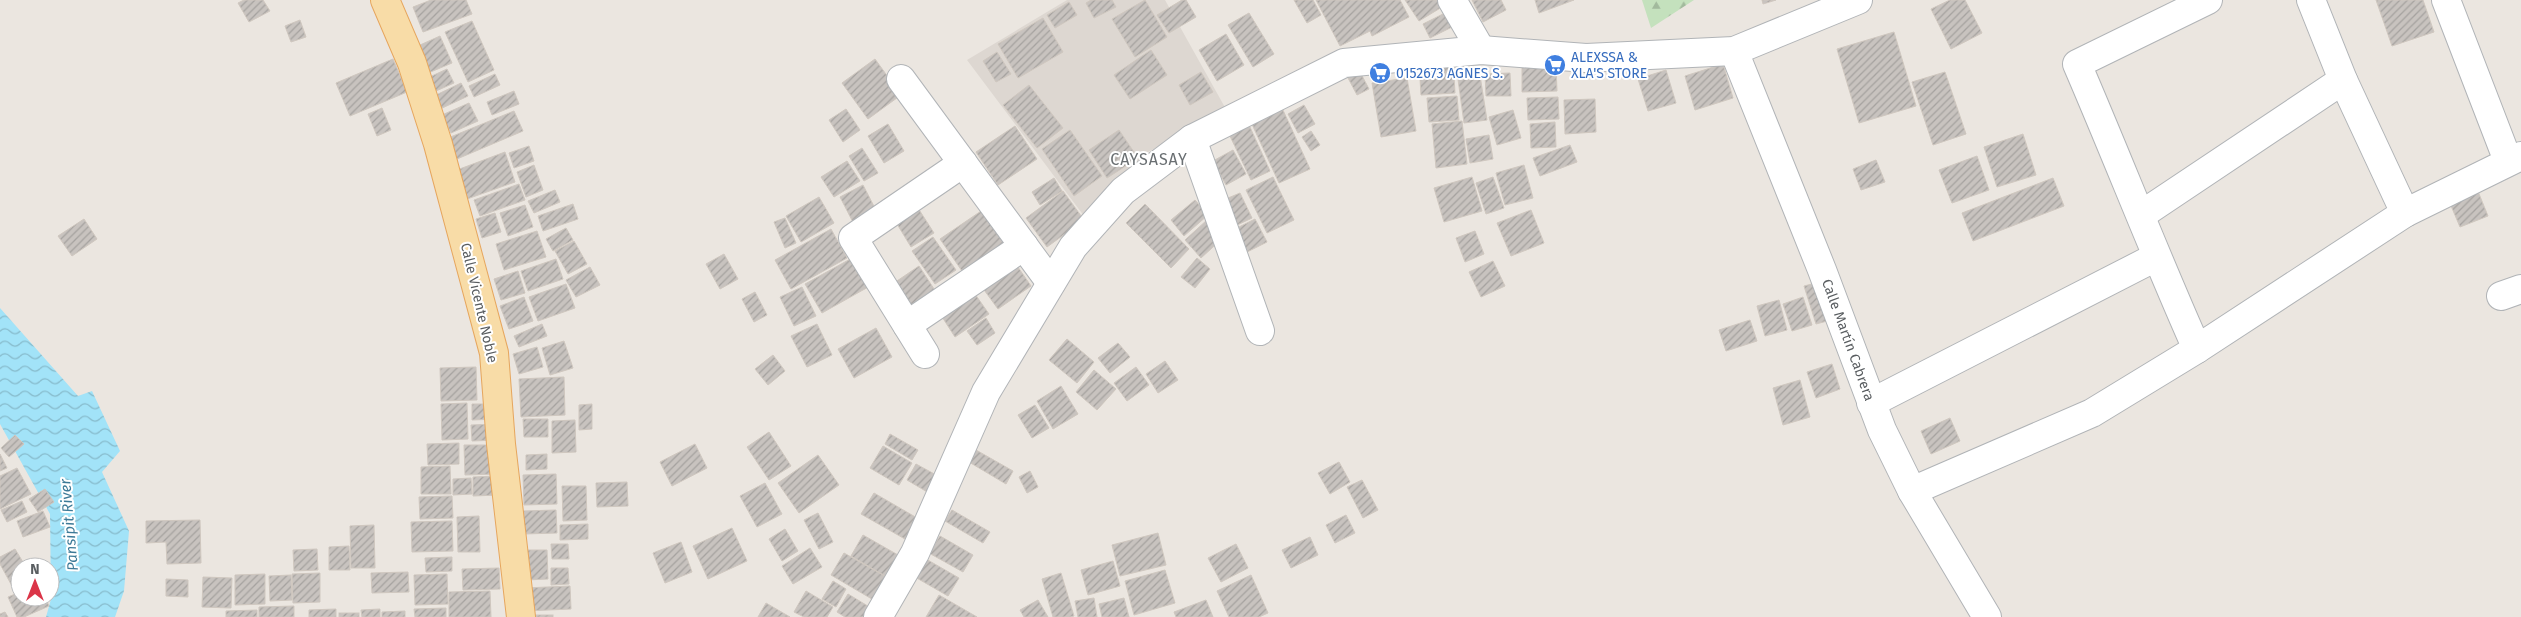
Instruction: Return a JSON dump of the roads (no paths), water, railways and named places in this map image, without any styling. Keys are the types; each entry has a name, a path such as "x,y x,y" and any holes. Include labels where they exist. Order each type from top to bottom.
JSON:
{"main road":[{"name":"Calle Vicente Noble","path":"385,0 412,63 438,144 494,354 501,444 521,617"}],"street":[{"path":"1452,0 1481,50"},
{"path":"878,617 915,553 986,392 1073,247 1123,191 1192,139 1344,63 1481,50 1586,58 1734,51 1858,0"},
{"path":"2197,349 2156,257 2141,215 2077,64 2208,0"},
{"path":"2310,0 2343,80 2405,213"},
{"path":"1912,491 2092,413 2197,349 2405,213 2514,158 2446,0"},
{"name":"Calle Martín Cabrera","path":"1734,51 1822,270 1882,430 1912,491 1987,617"},
{"path":"901,79 1051,283"},
{"path":"2141,215 2343,80"},
{"path":"1192,139 1260,330"},
{"path":"925,354 853,238 963,163"},
{"path":"907,325 1024,246"},
{"path":"1871,403 2156,257"}],"water":[{"name":"Pansipit River","path":"0,308 78,396 92,391 120,451 102,472 129,531 124,591 115,617 46,617 49,607 60,607 60,557 51,557 50,514 0,424"}],"place":[{"name":"ALEXSSA & XLA'S STORE","path":"1555,65"},
{"name":"0152673 AGNES S.","path":"1380,73"}],"district":[{"name":"CAYSASAY","path":"1149,159"}]}
